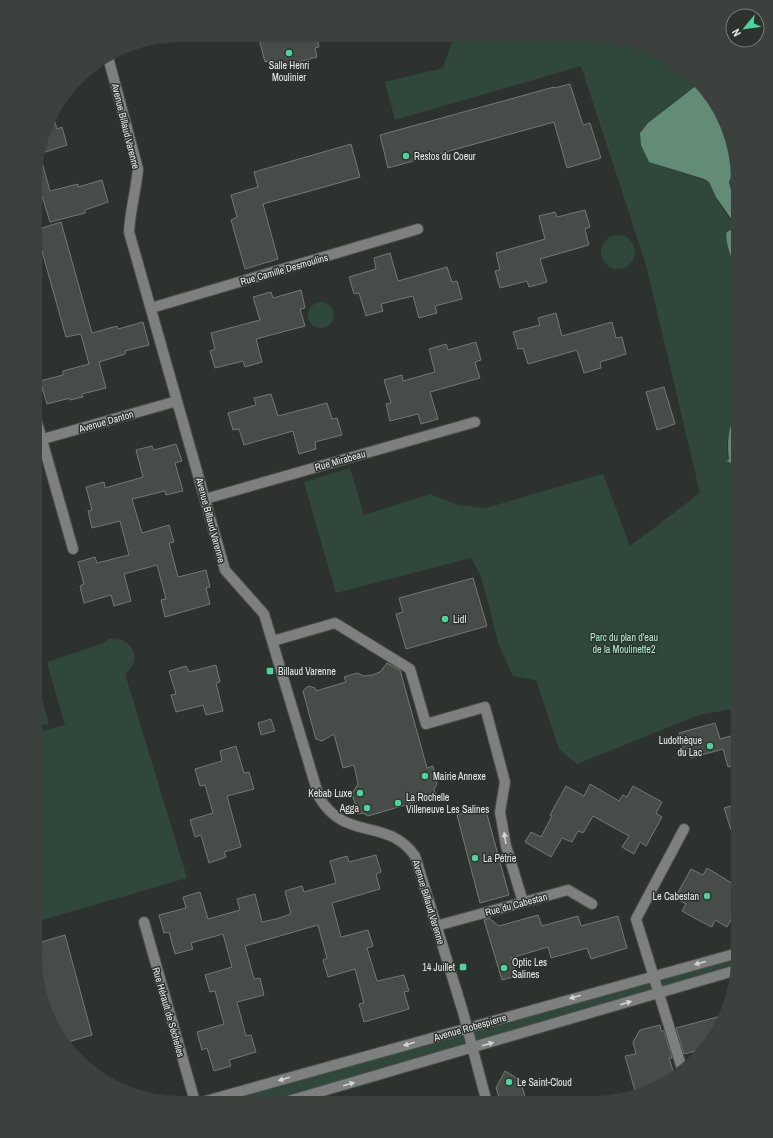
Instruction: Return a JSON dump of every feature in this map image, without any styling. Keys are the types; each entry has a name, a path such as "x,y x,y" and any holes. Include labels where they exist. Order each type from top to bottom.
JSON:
{"street":[{"name":"Avenue Billaud Varenne","path":"109,61 138,170 137,189 130,217 129,232 224,570 264,614 319,797 326,808 343,822 352,826 395,837 408,846 415,856 467,1028 485,1096"},
{"name":"Rue Camille Desmoulins","path":"151,308 418,229"},
{"name":"Avenue Danton","path":"42,440 177,401"},
{"name":"Rue Mirabeau","path":"205,499 475,422"},
{"path":"42,451 73,549"},
{"path":"273,641 335,623 410,669 426,724 485,707 505,782 500,812 506,846 523,902"},
{"path":"680,1065 636,919 684,829"},
{"name":"Rue du Cabestan","path":"436,926 568,890 592,904"},
{"name":"Rue Hérault de Séchelles","path":"144,922 193,1096"},
{"name":"Avenue Robespierre","path":"223,1096 731,955"},
{"path":"306,1096 472,1049 730,972"}],"green space":[{"name":"Parc du plan d'eau de la Moulinette2","path":"452,42 611,43 646,52 662,60 677,70 695,87 684,94 641,130 656,164 709,182 719,203 731,221 731,229 725,236 731,256 731,428 727,444 728,462 731,465 731,709 699,715 577,764 559,749 536,680 513,676 499,645 481,576 471,558 336,593 304,482 350,468 364,515 430,494 458,505 486,508 603,474 630,546 700,493 646,265 581,66 395,120 385,82 443,68"},
{"path":"731,174 731,190 730,185"},
{"path":"615,235 621,235 625,236 632,242 635,252 634,259 628,266 621,269 615,269 611,268 604,262 601,255 601,249 602,245 608,238"},
{"path":"321,302 330,306 334,315 330,324 321,328 312,324 308,315 312,306"},
{"path":"109,639 117,639 124,641 133,650 134,662 125,674 187,878 42,920 42,731 65,725 47,662 101,644"},
{"path":"42,698 49,724 42,726"},
{"path":"731,955 730,970 305,1096 224,1096"}],"shaded area":[{"path":"695,87 713,111 724,136 731,171 729,182 731,191 731,219 716,197 709,182 704,179 649,162 641,145 640,133 648,123"},
{"path":"731,230 731,257 726,236 727,232"},
{"path":"731,426 731,464 727,461 729,459 728,444"}],"building":[{"name":"Salle Henri Moulinier","path":"260,42 318,42 319,47 315,48 317,57 272,69 270,60 265,62"},
{"path":"570,84 583,125 590,123 601,158 567,168 554,122 388,168 380,135 554,87"},
{"path":"55,122 57,129 62,127 67,145 45,152"},
{"path":"351,144 360,177 263,204 278,259 245,269 231,220 237,217 231,195 258,187 254,172"},
{"path":"43,165 50,191 78,184 78,187 102,180 108,202 85,210 85,213 50,222 42,196"},
{"path":"585,210 590,227 585,229 589,245 540,259 547,282 529,287 527,281 500,288 495,271 500,270 496,253 545,239 539,216 555,212 557,217"},
{"path":"61,222 92,333 117,326 118,329 143,322 149,345 125,351 125,354 99,362 106,388 82,394 83,397 70,400 70,398 47,404 42,388 42,380 63,375 63,371 89,364 81,334 66,337 42,251 42,228"},
{"path":"390,253 398,281 447,267 452,282 457,281 462,299 435,306 437,313 419,318 413,296 381,304 383,311 366,316 359,293 354,294 349,277 376,269 374,258"},
{"path":"301,290 305,308 300,309 305,326 256,339 262,362 245,367 243,361 215,368 210,351 215,349 211,333 260,320 253,297 271,292 273,298"},
{"path":"556,313 562,336 612,322 616,338 622,337 626,354 600,362 601,368 584,373 577,350 528,364 523,348 518,349 513,332 540,325 538,318"},
{"path":"476,342 481,360 475,362 480,378 430,392 438,419 421,424 418,414 390,421 386,404 391,403 384,380 402,375 403,381 435,372 429,349 446,344 448,350"},
{"path":"664,387 675,424 657,430 646,392"},
{"path":"271,394 278,416 327,403 332,419 337,418 342,435 315,442 316,449 299,454 293,431 244,445 239,429 233,430 228,413 256,405 254,398"},
{"path":"176,444 182,461 175,463 183,491 166,495 165,491 132,499 142,533 169,525 174,542 169,543 178,577 206,570 210,587 206,588 210,604 165,617 161,600 166,599 157,565 124,574 131,601 114,606 111,595 84,603 80,586 84,584 78,562 95,557 97,563 129,555 120,521 92,528 88,511 92,510 86,487 104,482 105,488 143,477 136,450 152,446 154,450"},
{"name":"Lidl","path":"473,578 487,626 406,649 396,614 403,612 399,598"},
{"path":"387,663 400,670 427,768 433,766 437,784 434,789 436,796 368,816 363,813 358,814 352,794 358,784 354,765 343,768 334,734 322,741 316,739 303,691 308,686 315,688 316,691 346,682 344,677 357,673 364,676 372,675 380,672"},
{"path":"216,665 220,682 216,683 223,711 206,715 203,705 176,712 171,695 176,694 169,671 186,666 189,672"},
{"path":"271,719 275,731 261,735 258,723"},
{"name":"Ludothèque du Lac","path":"715,723 720,739 731,736 731,766 728,767 723,749 691,758 689,753 685,753 679,733"},
{"path":"236,746 244,773 249,772 254,789 227,796 241,847 224,852 226,857 209,863 201,835 195,837 190,820 213,813 205,785 200,786 195,769 222,761 220,751"},
{"path":"590,784 619,801 623,795 627,797 633,786 662,802 656,813 662,817 646,846 640,842 634,854 622,847 629,836 593,816 583,833 578,831 572,842 562,838 551,857 525,842 531,832 541,837 552,816 550,815 566,786 584,796"},
{"path":"731,806 731,830 724,808"},
{"path":"485,807 509,895 480,903 457,815"},
{"path":"376,855 381,872 376,874 380,889 332,903 341,937 368,930 373,946 367,948 377,981 404,975 409,991 404,992 409,1009 364,1022 359,1004 364,1003 355,969 328,977 323,960 327,958 318,925 245,946 254,979 260,978 264,995 237,1002 246,1036 251,1035 256,1052 229,1060 231,1066 214,1071 207,1048 202,1050 197,1032 224,1024 215,991 210,992 205,975 232,967 223,934 191,943 193,949 175,954 169,932 164,933 159,915 186,908 183,897 200,892 208,919 240,910 237,899 255,894 262,922 276,919 291,914 285,891 302,886 304,892 336,883 330,861 347,856 349,862"},
{"name":"Le Cabestan","path":"707,868 731,883 731,920 727,927 715,920 712,927 682,911 686,904 675,898 691,869 703,875"},
{"path":"538,915 542,926 578,916 581,926 618,916 627,948 591,959 587,948 551,958 548,947 511,958 517,976 502,980 484,920 489,918 499,926"},
{"path":"65,935 92,1035 70,1042 60,1027 49,1002 43,976 42,942"},
{"path":"718,1017 708,1035 695,1051 684,1054 676,1028"},
{"path":"660,1025 661,1031 664,1031 672,1058 669,1058 673,1071 646,1086 635,1090 625,1056 636,1054 633,1042 640,1030"},
{"path":"505,1071 520,1080 525,1096 499,1096 496,1088"}],"place":[{"name":"Salle Henri Moulinier","path":"289,53"},
{"name":"Restos du Coeur","path":"406,156"},
{"name":"Lidl","path":"445,619"},
{"name":"Billaud Varenne","path":"270,671"},
{"name":"Ludothèque du Lac","path":"710,746"},
{"name":"Mairie Annexe","path":"425,776"},
{"name":"Kebab Luxe","path":"360,793"},
{"name":"La Rochelle Villeneuve Les Salines","path":"398,803"},
{"name":"Agga","path":"367,808"},
{"name":"La Pétrie","path":"475,858"},
{"name":"Le Cabestan","path":"707,896"},
{"name":"14 Juillet","path":"463,967"},
{"name":"Optic Les Salines","path":"504,968"},
{"name":"Le Saint-Cloud","path":"509,1082"}]}
